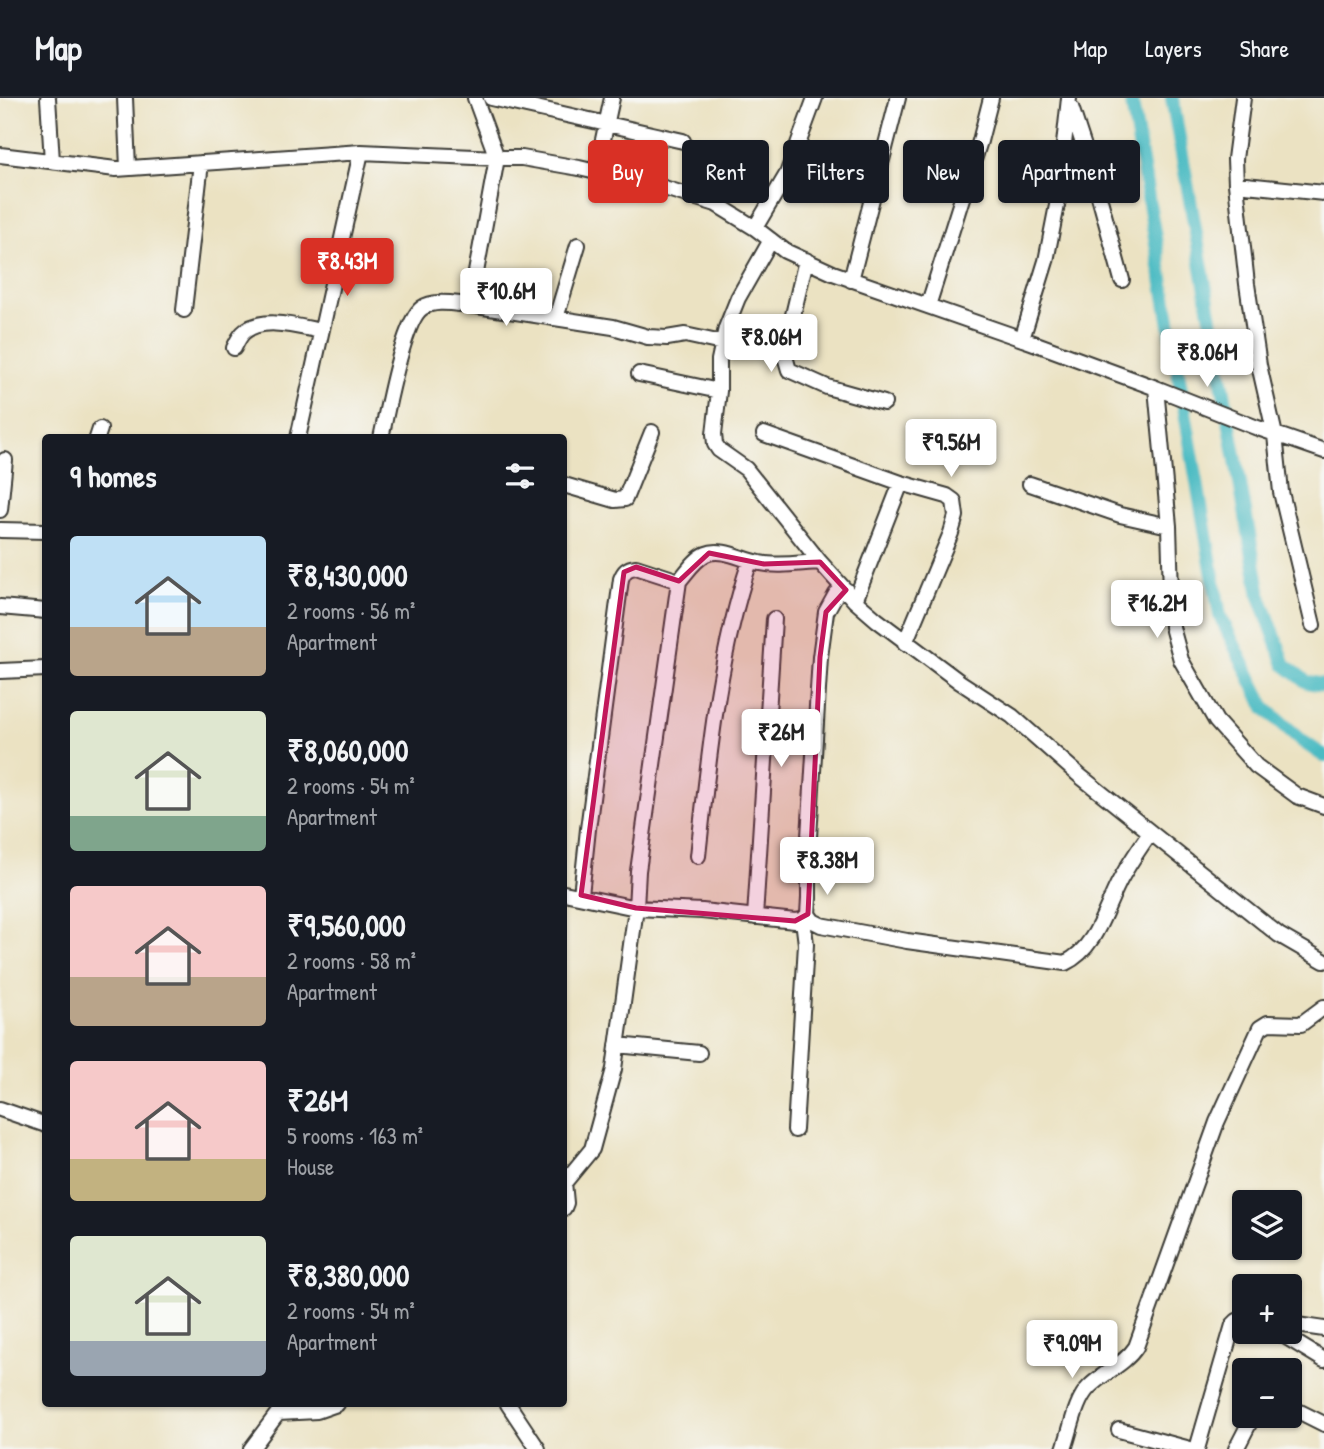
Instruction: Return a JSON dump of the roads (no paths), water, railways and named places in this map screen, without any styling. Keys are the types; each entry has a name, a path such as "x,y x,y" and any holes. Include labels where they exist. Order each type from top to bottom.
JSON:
{"street":[{"path":"48,98 52,161"},
{"path":"125,98 128,168"},
{"path":"470,304 497,158 475,98"},
{"path":"491,98 682,141"},
{"path":"603,140 612,98"},
{"path":"755,228 786,174 815,98"},
{"path":"851,279 898,98"},
{"path":"928,306 991,98"},
{"path":"1243,98 1236,184 1259,365 1275,435 1281,492 1313,625"},
{"path":"1022,339 1046,261 1058,200 1069,99"},
{"path":"1069,99 1122,281"},
{"path":"0,155 116,169 361,152 522,158 588,170"},
{"path":"299,434 361,152"},
{"path":"184,310 201,163"},
{"path":"1236,184 1324,193"},
{"path":"668,189 716,204 755,228 785,251 851,279 1324,451"},
{"path":"771,240 738,298 722,343 714,434 719,450 746,469 820,562 850,595 905,643 1012,716 1150,833 1279,935 1324,961"},
{"path":"556,318 578,245"},
{"path":"806,260 784,353 785,364 789,370 827,387 884,403"},
{"path":"385,434 411,322 422,308 438,302 470,304 613,327 648,337 685,335 722,343"},
{"path":"233,348 243,333 253,326 288,325 321,331"},
{"path":"639,374 719,391"},
{"path":"1162,390 1172,627 1181,660 1216,721 1256,766 1297,796 1324,806"},
{"path":"567,486 615,500 625,499 652,432"},
{"path":"764,434 901,483 947,496 954,501 956,516 951,533 905,643"},
{"path":"0,510 5,460"},
{"path":"850,595 901,483"},
{"path":"1030,484 1120,515 1168,526"},
{"path":"0,530 42,531"},
{"path":"567,1178 592,1149 614,1069 636,908 638,871 679,581 698,559 709,553 721,552 750,561 782,565 820,562"},
{"path":"698,856 720,673 733,615 750,561"},
{"path":"582,895 588,829 621,579 628,568 636,567 679,581"},
{"path":"795,1130 806,944 808,838 820,657 826,612 836,594 850,595"},
{"path":"0,607 42,611"},
{"path":"755,917 774,619"},
{"path":"0,671 42,669"},
{"path":"567,893 636,908 755,917 806,917 821,925 907,941 1065,963 1076,958 1090,942 1119,883 1150,833"},
{"path":"1064,1449 1082,1397 1088,1388 1129,1357 1136,1347 1217,1122 1260,1028 1268,1023 1301,1024 1324,1007"},
{"path":"617,1045 699,1053"},
{"path":"0,1109 42,1124"},
{"path":"1302,1326 1324,1329"},
{"path":"1197,1449 1232,1328"},
{"path":"1298,1344 1324,1360"},
{"path":"251,1449 279,1408 317,1411 328,1407"},
{"path":"510,1407 538,1449"},
{"path":"1302,1413 1324,1424"},
{"path":"1236,1449 1247,1428"},
{"path":"1119,1430 1190,1449"}],"waterway":[{"path":"1131,98 1220,616 1265,708 1302,741 1324,756"},
{"path":"1172,98 1260,596 1285,665 1307,682 1324,685"}]}
